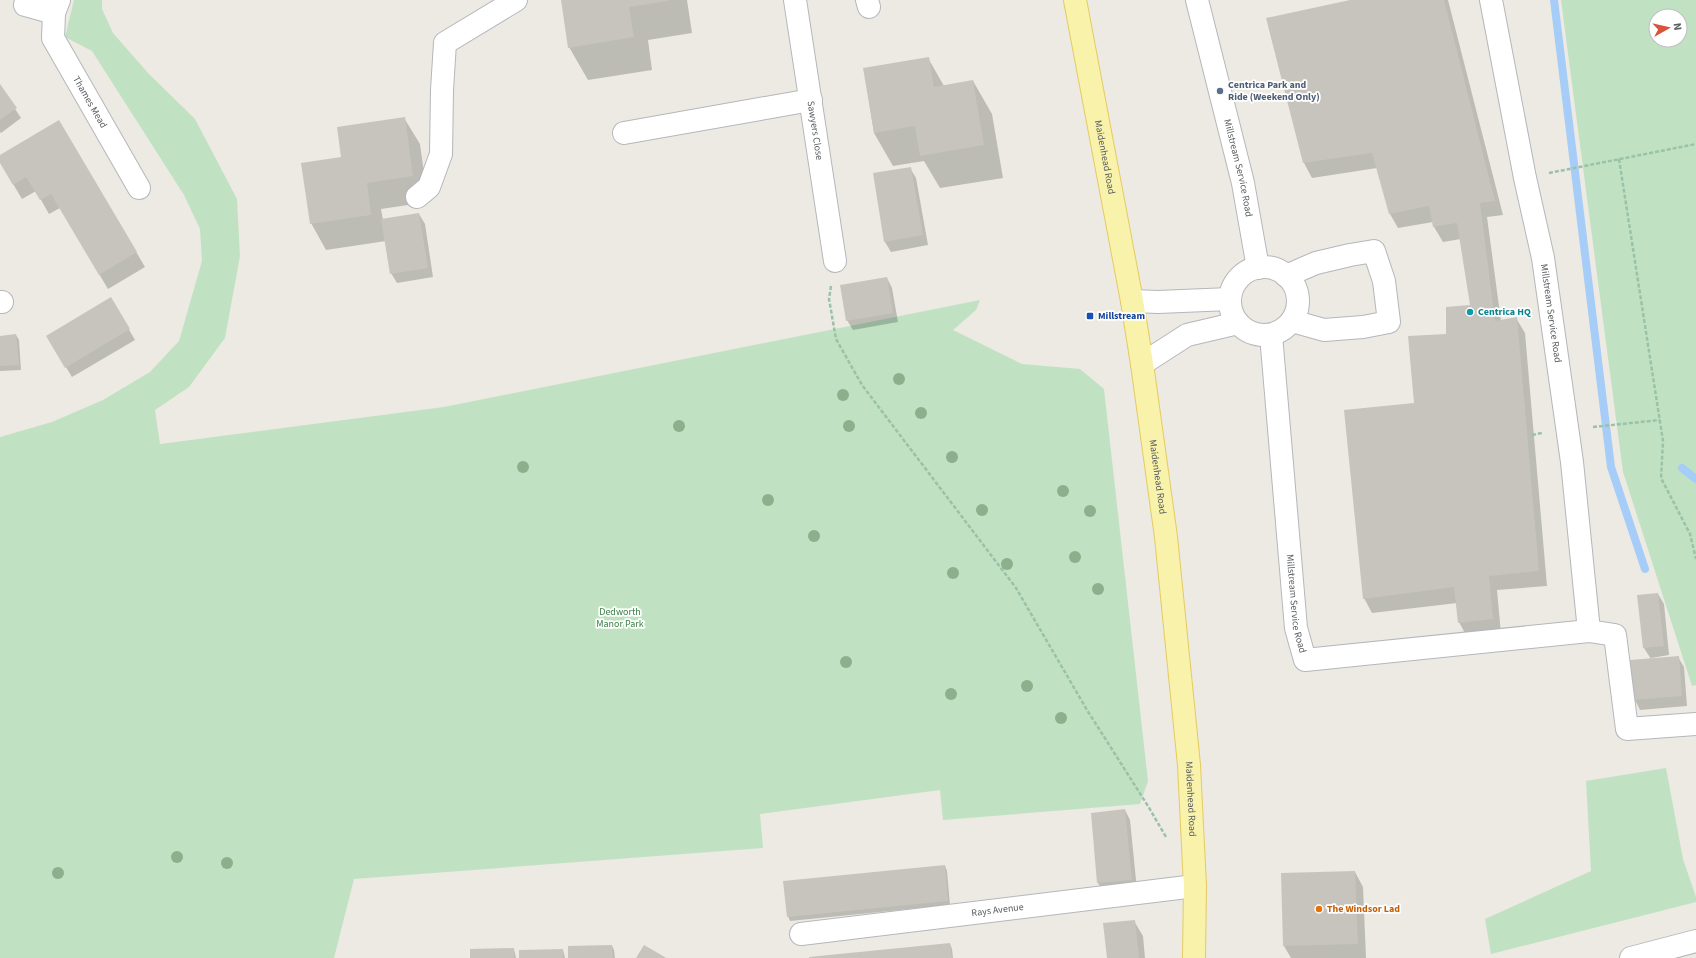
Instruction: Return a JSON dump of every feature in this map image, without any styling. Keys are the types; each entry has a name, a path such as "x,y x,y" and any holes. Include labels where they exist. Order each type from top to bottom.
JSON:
{"main road":[{"name":"Maidenhead Road","path":"1075,0 1132,301 1166,537 1189,765 1195,886 1194,958"}],"street":[{"path":"417,197 429,187 441,154 442,90 445,43 516,0"},
{"name":"Sawyers Close","path":"795,0 835,262"},
{"name":"Millstream Service Road","path":"1197,0 1243,183 1258,268"},
{"name":"Millstream Service Road","path":"1491,0 1525,178 1543,258 1572,462 1589,631"},
{"name":"Thames Mead","path":"25,5 56,7 54,38 139,188"},
{"path":"624,133 811,100"},
{"path":"1286,276 1316,263 1374,251 1384,280 1390,322 1363,327 1324,330 1292,321"},
{"path":"1258,268 1278,270 1293,283 1297,293 1298,303 1296,313 1292,321 1279,332 1271,335 1252,333 1238,323 1233,315 1230,299 1232,290 1237,281 1244,274 1258,268"},
{"path":"1132,301 1158,302 1230,299"},
{"path":"1142,364 1188,335 1238,323"},
{"name":"Millstream Service Road","path":"1271,335 1296,628 1305,660 1589,631 1615,635 1627,729 1696,724"},
{"name":"Rays Avenue","path":"801,934 1195,886"},
{"path":"1631,958 1696,941"}],"path":[{"path":"1567,170 1696,144"},
{"path":"1619,159 1660,420 1662,440 1661,478 1690,534 1696,559"},
{"path":"835,262 829,299 836,339 862,385 1016,588 1087,710 1148,806 1167,839"},
{"path":"1604,426 1660,420"},
{"path":"1690,534 1696,534"}],"green space":[{"name":"Dedworth Manor Park","path":"74,0 102,0 102,9 113,33 148,73 195,119 237,199 240,256 225,338 189,387 155,410 160,444 444,407 980,300 976,310 953,330 1022,364 1080,369 1104,389 1148,781 1140,804 943,820 940,790 760,814 763,848 354,879 334,958 0,958 0,437 52,422 103,400 150,372 179,341 202,261 200,229 184,195 92,51 65,37"},
{"path":"1561,0 1696,0 1696,685 1692,686 1623,472"},
{"path":"1666,768 1683,859 1696,897 1696,902 1491,954 1485,919 1591,871 1586,781"}],"building":[{"path":"561,0 668,1 629,7 634,37 568,48"},
{"name":"Centrica HQ","path":"1350,0 1444,0 1495,201 1480,203 1495,321 1517,317 1539,571 1489,576 1493,619 1458,623 1454,587 1363,599 1344,410 1414,403 1408,336 1446,334 1446,307 1470,305 1457,223 1433,227 1429,206 1389,214 1372,153 1303,163 1266,18"},
{"path":"929,57 934,87 973,80 984,145 920,156 915,126 874,133 863,68"},
{"path":"0,84 17,108 0,120"},
{"path":"405,117 413,176 367,183 371,215 310,224 301,163 341,157 337,127"},
{"path":"59,120 137,252 99,275 51,194 40,200 26,177 13,185 0,163 0,155"},
{"path":"911,167 923,235 884,242 873,173"},
{"path":"419,213 428,268 390,274 381,219"},
{"path":"887,277 893,313 846,321 840,285"},
{"path":"111,297 130,329 65,368 46,336"},
{"path":"16,334 19,365 0,366 0,336"},
{"path":"1658,593 1664,646 1643,648 1637,595"},
{"path":"1679,656 1682,696 1634,700 1630,660"},
{"path":"1125,809 1132,880 1097,883 1091,813"},
{"path":"945,865 948,901 787,917 783,881"},
{"name":"The Windsor Lad","path":"1355,871 1358,944 1283,946 1281,873"},
{"path":"1135,920 1139,958 1107,958 1103,923"},
{"path":"950,943 952,958 809,958 809,957"},
{"path":"612,945 613,958 568,958 568,946"},
{"path":"644,945 663,956 666,958 636,958"},
{"path":"514,948 514,958 470,958 470,949"},
{"path":"563,949 563,958 519,958 519,950"}],"waterway":[{"path":"1554,0 1611,467 1645,569"},
{"path":"1682,468 1696,479"}],"place":[{"name":"Centrica Park and Ride (Weekend Only)","path":"1220,91"},
{"name":"Centrica HQ","path":"1470,312"},
{"name":"Millstream","path":"1090,316"},
{"name":"The Windsor Lad","path":"1319,909"}]}
